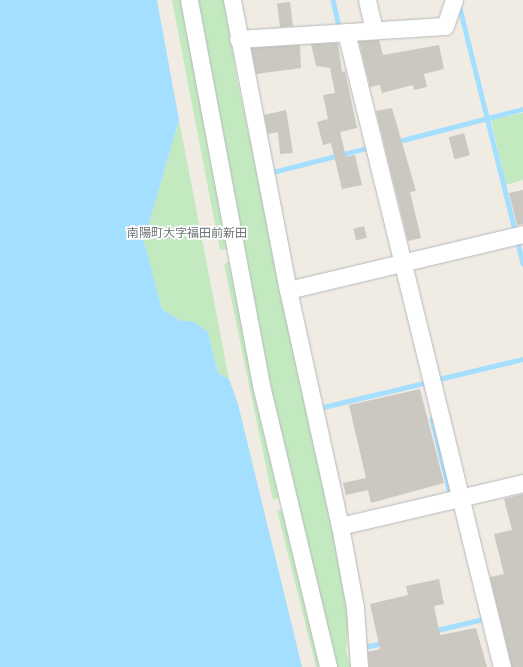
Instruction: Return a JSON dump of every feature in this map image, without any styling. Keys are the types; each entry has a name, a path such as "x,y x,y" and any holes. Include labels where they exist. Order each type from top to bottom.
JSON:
{"street":[{"path":"189,0 261,385 328,667"},
{"path":"232,0 238,39 288,290 340,526 355,608 358,667"},
{"path":"367,0 374,30"},
{"path":"238,39 445,26 455,0"},
{"path":"346,32 404,263 459,498 502,667"},
{"path":"288,290 523,234"},
{"path":"340,526 523,483"}],"green space":[{"path":"172,0 183,0 229,249 220,250"},
{"path":"194,0 225,0 237,80 350,604 346,652 351,667 334,667 268,384"},
{"path":"523,113 523,180 506,185 491,120"},
{"path":"179,120 229,379 218,373 208,332 193,321 181,321 162,309 144,241"},
{"path":"231,261 282,497 273,500 224,264"},
{"path":"285,509 324,667 316,667 277,511"}],"water":[{"path":"0,0 157,0 179,120 144,241 162,309 181,321 193,321 208,332 218,373 229,379 238,404 302,667 0,667"}],"building":[{"path":"290,2 293,26 280,27 277,4"},
{"path":"379,40 383,55 439,45 444,69 424,74 427,87 414,90 413,85 382,93 380,85 370,87 359,41"},
{"path":"338,43 342,72 345,71 357,128 340,132 346,157 355,155 362,185 342,189 331,143 323,145 317,122 328,119 323,95 335,93 330,68 316,66 311,44"},
{"path":"300,45 301,68 256,74 251,48"},
{"path":"392,108 416,191 410,192 421,238 408,241 376,111"},
{"path":"286,110 293,153 280,154 278,132 268,134 264,115"},
{"path":"464,133 470,155 454,159 449,137"},
{"path":"523,190 523,224 517,225 509,193"},
{"path":"364,226 367,238 356,240 353,229"},
{"path":"420,389 444,483 371,503 368,490 346,495 343,483 366,478 349,405"},
{"path":"523,494 523,667 512,667 490,577 504,574 494,534 512,530 504,499"},
{"path":"439,579 444,604 434,606 440,635 476,628 487,667 369,667 368,652 380,649 370,604 408,595 406,586"}],"waterway":[{"path":"333,0 339,26"},
{"path":"460,8 514,227"},
{"path":"403,140 523,109"},
{"path":"269,173 367,148"},
{"path":"518,243 523,263"},
{"path":"439,379 523,359"},
{"path":"319,408 424,383"},
{"path":"432,419 450,493"},
{"path":"433,631 483,619"},
{"path":"369,646 383,643"}],"district":[{"name":"南陽町大字福田前新田","path":"187,233"}]}
